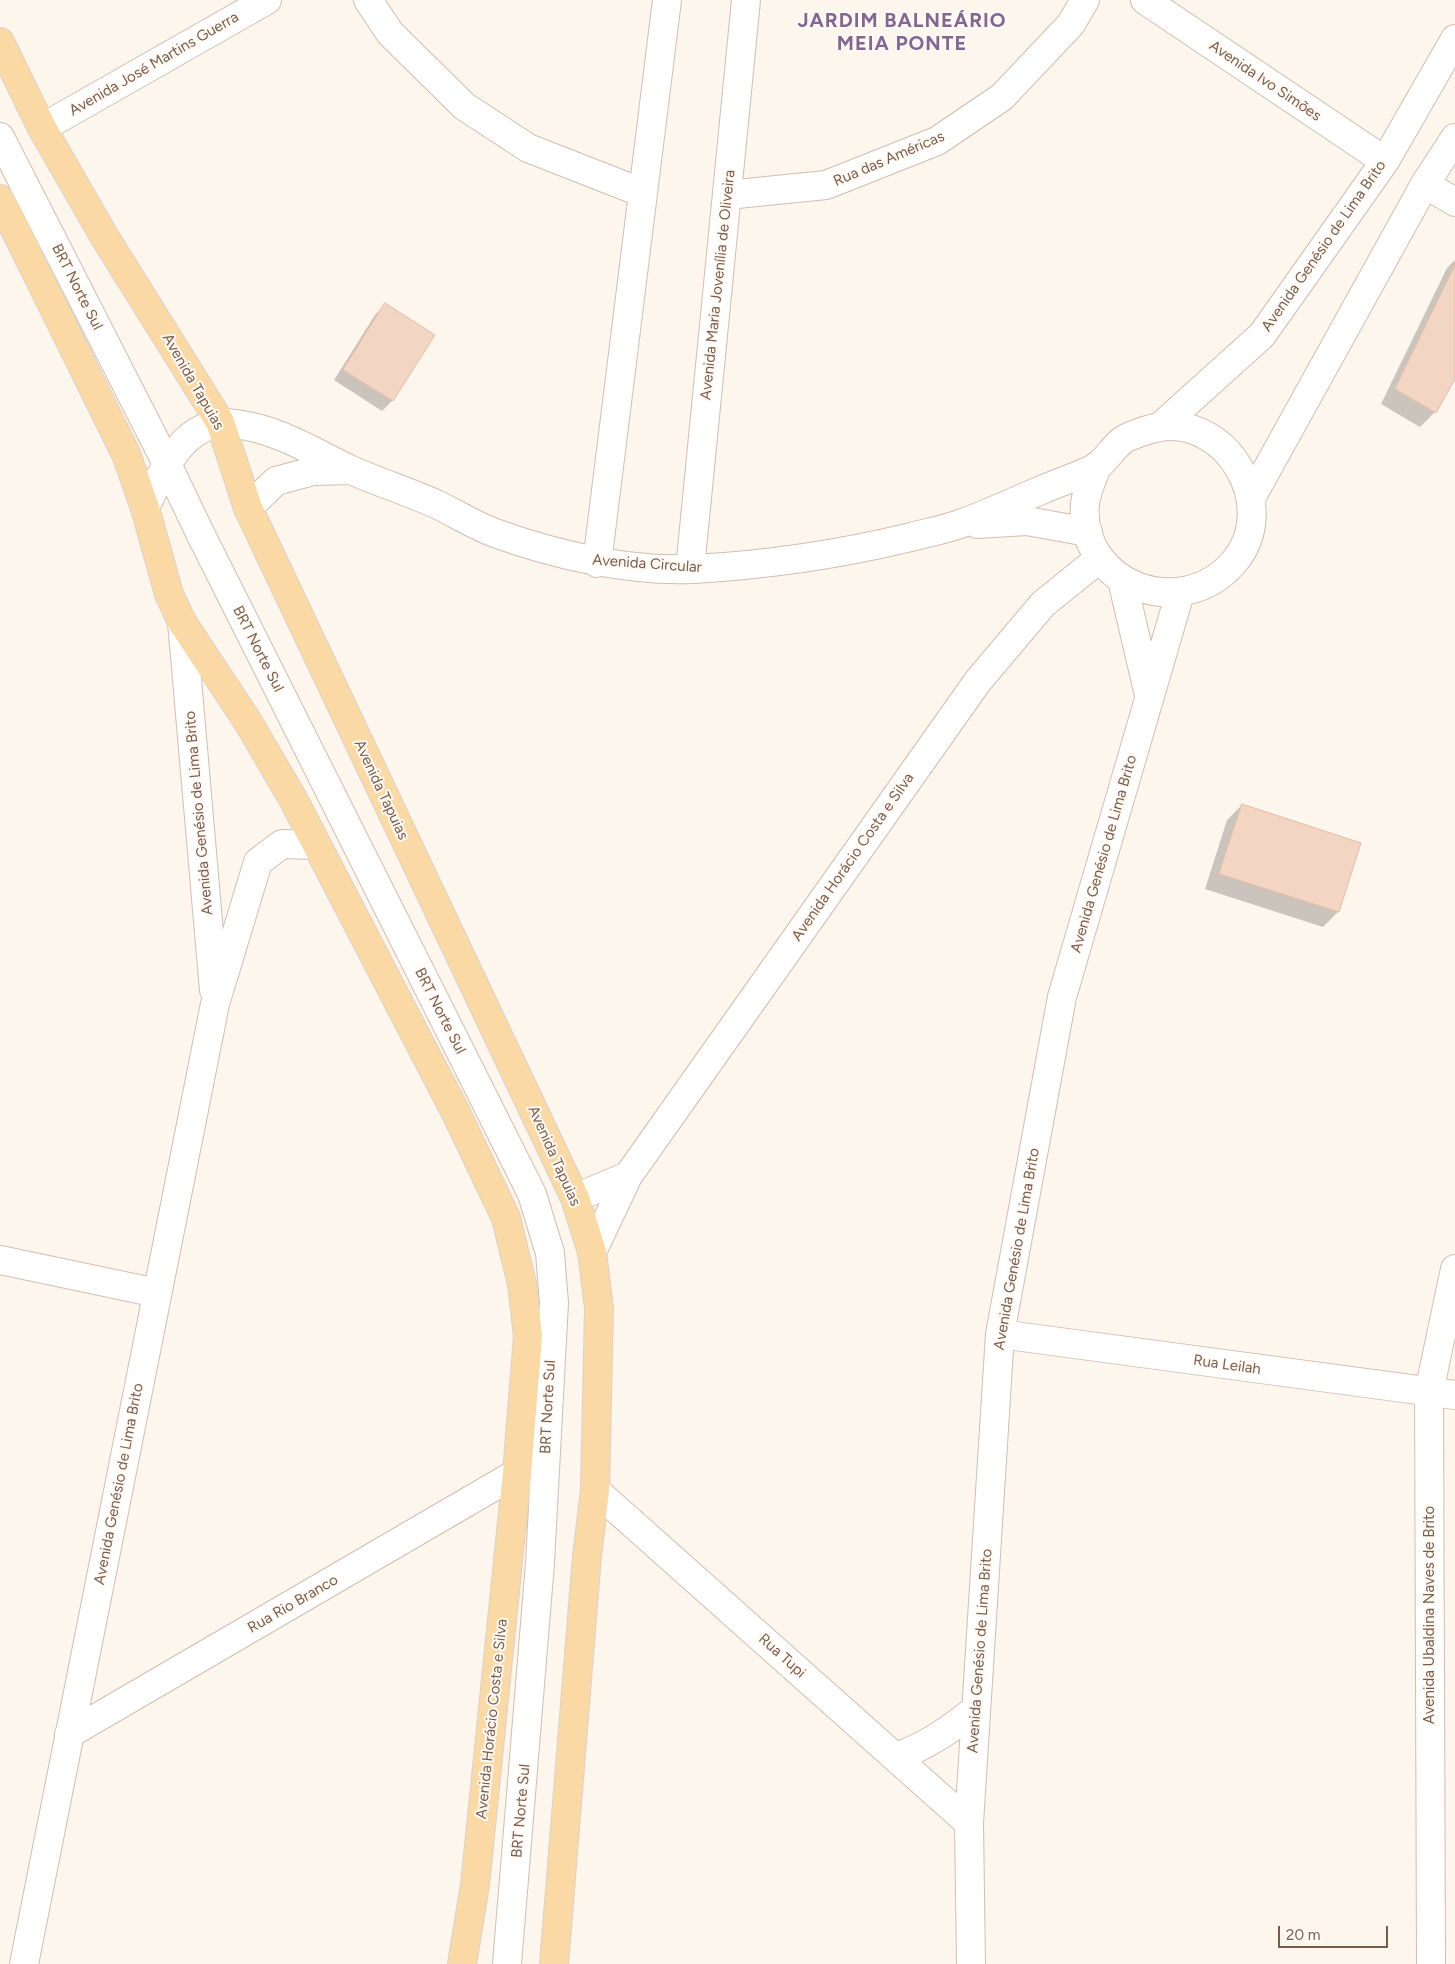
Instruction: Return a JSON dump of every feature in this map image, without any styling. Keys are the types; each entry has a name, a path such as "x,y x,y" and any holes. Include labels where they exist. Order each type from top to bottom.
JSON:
{"main road":[{"name":"Avenida Tapuias","path":"0,42 42,128 104,236 220,422 248,508 575,1198 592,1252 599,1308 595,1490"},
{"path":"0,199 126,454 145,508 170,594 182,622 248,722 293,799 315,845 456,1113 506,1218 522,1284 528,1336 517,1473"},
{"name":"Avenida Horácio Costa e Silva","path":"462,1964 475,1885 517,1473"},
{"path":"554,1964 586,1566 595,1490"}],"street":[{"name":"Avenida José Martins Guerra","path":"42,128 267,0"},
{"path":"368,0 390,33 464,106 528,148 643,193"},
{"path":"597,563 668,0"},
{"name":"Avenida Maria Jovenília de Oliveira","path":"690,569 746,0"},
{"name":"Rua das Américas","path":"727,195 826,185 937,142 1002,97 1070,24 1085,0"},
{"name":"Avenida Ivo Simões","path":"1145,0 1385,162"},
{"name":"Avenida Genésio de Lima Brito","path":"1160,427 1262,336 1385,162 1455,39"},
{"name":"BRT Norte Sul","path":"0,137 166,462 532,1194 550,1253 554,1303 540,1563 507,1964"},
{"path":"1251,498 1425,184 1455,138"},
{"path":"1425,184 1455,202"},
{"path":"145,508 166,462 190,438 203,429 220,422"},
{"name":"Avenida Circular","path":"220,422 256,426 278,434 351,470 438,505 493,533 597,563 690,569 786,560 870,547 956,526 1097,466"},
{"path":"1160,427 1192,430 1220,444 1240,468 1251,498 1250,531 1236,560 1211,583 1180,593 1149,592 1122,580 1100,558 1088,532 1085,503 1097,466 1124,439 1160,427"},
{"name":"Avenida Circular","path":"248,508 276,481 313,471 351,470"},
{"name":"Avenida Circular","path":"956,526 1027,521 1088,532"},
{"name":"Avenida Horácio Costa e Silva","path":"592,1252 628,1176 978,681 1043,604 1100,558"},
{"name":"Avenida Genésio de Lima Brito","path":"1122,580 1150,697"},
{"name":"Avenida Genésio de Lima Brito","path":"971,1964 969,1823 1000,1334 1062,997 1180,593"},
{"name":"Avenida Genésio de Lima Brito","path":"182,622 215,1004"},
{"name":"Avenida Genésio de Lima Brito","path":"24,1964 215,1004 258,862 282,844 315,845"},
{"path":"575,1198 628,1176"},
{"path":"0,1260 157,1293"},
{"name":"Avenida Ubaldina Naves de Brito","path":"1431,1964 1442,1393 1455,1269"},
{"name":"Rua Leilah","path":"1000,1334 1442,1393"},
{"name":"Rua Rio Branco","path":"69,1734 517,1473"},
{"name":"Rua Tupi","path":"595,1490 969,1823"},
{"path":"896,1757 946,1734 976,1709"}],"building":[{"path":"1455,265 1455,379 1436,413 1395,389"},
{"path":"385,303 435,335 393,401 343,370"},
{"path":"1242,804 1361,843 1339,912 1219,874"}],"district":[{"name":"JARDIM BALNEÁRIO MEIA PONTE","path":"902,32"}]}
